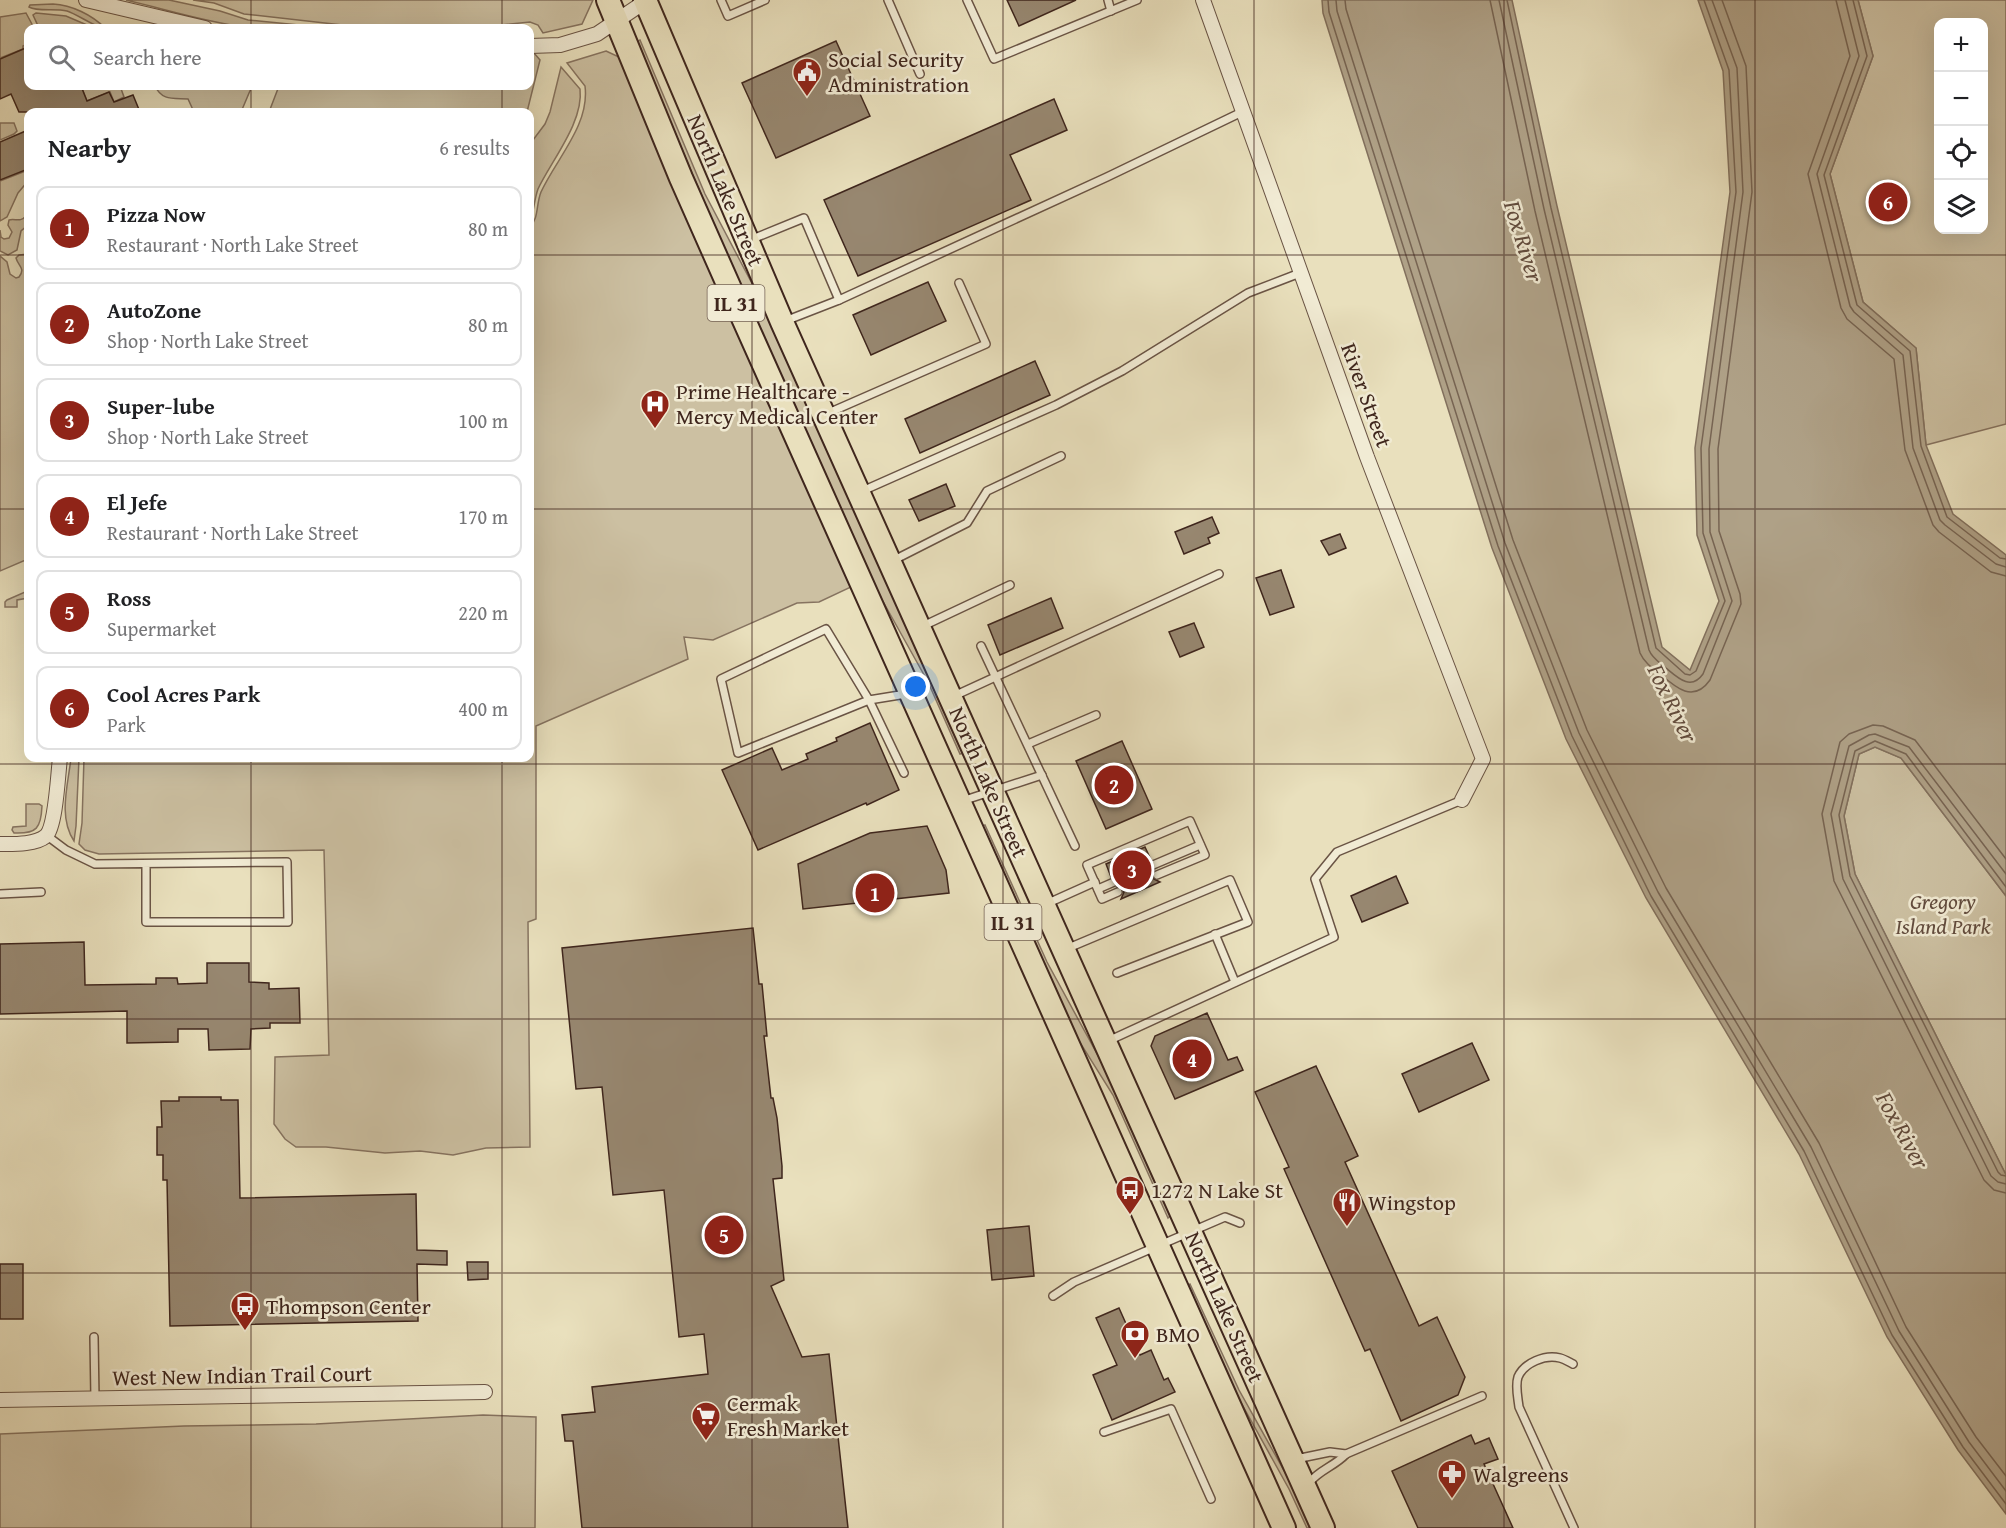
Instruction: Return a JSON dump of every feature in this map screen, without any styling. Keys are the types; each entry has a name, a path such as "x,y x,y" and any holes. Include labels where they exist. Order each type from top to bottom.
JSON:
{"main road":[{"name":"North Lake Street","path":"647,0 782,322 1323,1528"},
{"name":"North Lake Street","path":"612,10 708,239 1284,1528"}],"street":[{"path":"87,0 188,24"},
{"path":"534,46 560,45 597,34 612,10 647,0"},
{"name":"River Street","path":"1203,0 1367,457 1483,759 1462,800"},
{"path":"0,844 34,841 46,835 54,810 60,762"},
{"name":"West New Indian Trail Court","path":"0,1400 485,1392"}],"lane":[{"path":"721,0 728,16 765,0"},
{"path":"888,0 920,74"},
{"path":"967,0 994,59 1137,0"},
{"path":"1108,0 1111,11"},
{"path":"782,322 838,300 1107,177 1242,112"},
{"path":"747,241 804,218 838,300"},
{"path":"859,493 1056,405 1122,371 1248,293 1300,273"},
{"path":"824,415 986,344 959,283"},
{"path":"891,562 967,523 987,491 1061,456"},
{"path":"951,697 997,678 1219,574"},
{"path":"920,628 1010,585"},
{"path":"904,773 869,700 826,629 721,679 738,753 869,700 910,693"},
{"path":"981,646 1075,846"},
{"path":"1028,744 1096,715"},
{"path":"960,802 1042,775"},
{"path":"1105,1042 1334,937 1315,879 1337,852 1462,800"},
{"path":"1118,892 1102,899 1087,865 1190,821 1205,855 1158,875"},
{"path":"46,835 66,850 95,864 287,862 288,922 146,922 146,864"},
{"path":"1153,865 1200,845"},
{"path":"1064,950 1230,880 1248,922 1117,973"},
{"path":"1044,905 1096,886 1114,882"},
{"path":"0,894 41,892"},
{"path":"1215,934 1235,982"},
{"path":"1053,1296 1074,1282 1226,1217 1240,1223"},
{"path":"94,1337 95,1399"},
{"path":"1573,1364 1558,1357 1539,1359 1527,1365 1518,1378 1517,1392 1520,1407 1574,1528"},
{"path":"1306,1488 1314,1476 1338,1464 1346,1454 1482,1396"},
{"path":"1104,1432 1171,1409 1211,1499"},
{"path":"1293,1460 1330,1452 1346,1454"}],"green space":[{"path":"126,0 169,0 220,11 248,20 288,24 225,24"},
{"path":"193,0 593,0 582,24 543,33 538,25 530,22 511,24 333,24 244,14 214,3"},
{"path":"1858,0 2006,0 2006,424 1926,445 1916,348 1863,302 1830,174 1873,56"},
{"path":"30,5 67,6 100,24 94,24 67,11 37,9 29,7"},
{"path":"26,13 32,24 24,24 23,49 0,58 0,17"},
{"path":"36,13 66,16 85,24 37,24 33,15"},
{"path":"640,40 705,194 757,293 964,753 960,754 928,682 871,580 736,276 636,42"},
{"path":"606,51 619,57 851,587 819,602 797,603 713,640 684,637 688,659 536,726 536,919 528,922 530,1147 486,1148 453,1155 420,1151 385,1153 326,1147 296,1147 285,1139 274,1124 275,1057 329,1055 324,850 99,854 85,850 79,844 84,762 534,762 534,221 541,192 577,128 585,100 585,86 567,63"},
{"path":"534,53 540,60 534,84"},
{"path":"561,67 580,89 580,102 572,128 538,189 534,206 534,139 545,124"},
{"path":"83,90 121,90 124,97 114,102 110,92 87,101"},
{"path":"250,90 243,108 192,108 188,99 165,96 158,91"},
{"path":"277,90 532,90 528,108 271,108"},
{"path":"0,123 14,123 17,131 0,140"},
{"path":"24,172 24,186 18,193 7,217 0,221 0,181"},
{"path":"24,218 24,228 21,231 17,250 8,255 0,251 0,230 1,237 9,238 12,232 8,225 9,220"},
{"path":"24,254 24,561 0,571 0,256 7,262 10,274 16,278 22,271 16,258"},
{"path":"24,592 24,599 17,600 17,607 5,607 7,600"},
{"name":"Gregory Island Park","path":"1875,747 1901,758 2006,896 2006,1175 1855,874 1844,816 1859,754"},
{"path":"70,762 79,762 74,841 66,822 66,790"},
{"path":"26,804 42,806 39,824 33,831 14,833 13,827 26,826"},
{"path":"985,825 1047,962 1108,1074 1171,1215 1168,1218 1113,1095 1079,1041 982,826"},
{"path":"1190,1284 1239,1390 1287,1476 1312,1528 1307,1528 1289,1489 1234,1390 1188,1285"},
{"path":"483,1415 536,1417 535,1528 0,1528 0,1434 184,1426 316,1424"}],"water":[{"name":"Fox River","path":"1322,0 1512,0 1557,206 1662,647 1690,670 1719,601 1697,535 1695,448 1730,192 1723,71 1698,0 1858,0 1873,56 1830,174 1863,302 1916,348 1926,445 1953,514 2006,555 2006,896 1901,758 1875,747 1859,754 1844,816 1855,874 2006,1175 2006,1514 1958,1450 1887,1337 1799,1154 1646,898 1566,739 1492,548 1323,13"}],"building":[{"path":"1007,0 1076,0 1019,26"},
{"name":"Social Security Administration","path":"836,41 870,116 776,158 742,83"},
{"path":"24,49 24,90 83,90 87,101 109,92 114,102 133,95 138,108 24,108 24,112 19,112 11,94 0,99 0,59"},
{"path":"1054,99 1067,130 1010,155 1031,200 858,276 824,200"},
{"path":"24,132 24,171 0,180 0,142"},
{"path":"928,282 946,321 871,355 853,315"},
{"path":"1035,361 1050,395 920,453 905,419"},
{"path":"946,484 955,506 919,521 909,500"},
{"path":"1212,517 1219,533 1208,538 1210,543 1184,554 1175,532"},
{"path":"1340,534 1346,548 1329,555 1321,541"},
{"path":"1281,570 1294,607 1270,615 1256,578"},
{"path":"1051,598 1063,628 1000,655 988,625"},
{"path":"1194,623 1204,647 1180,657 1169,632"},
{"path":"870,723 899,790 758,850 722,770 772,748 782,770 808,759 806,754 837,741 836,738"},
{"path":"1122,741 1152,809 1106,829 1076,761"},
{"path":"927,826 946,870 949,893 803,909 798,864 870,833"},
{"path":"1145,847 1151,860 1148,867 1154,870 1152,878 1160,882 1121,899 1124,892 1122,888 1117,887 1119,880 1117,877 1111,877 1106,864"},
{"path":"1396,876 1408,903 1362,922 1351,896"},
{"path":"753,928 759,984 762,984 767,1036 764,1036 771,1098 773,1098 777,1118 782,1166 782,1178 773,1179 784,1280 771,1286 802,1357 829,1354 848,1528 582,1528 573,1441 565,1441 562,1415 595,1412 592,1387 708,1374 704,1334 679,1337 664,1190 613,1195 602,1087 576,1089 562,948"},
{"path":"84,942 85,985 156,984 156,978 177,978 178,984 207,983 207,963 249,963 249,982 269,983 269,989 299,988 300,1023 270,1023 270,1028 251,1029 250,1049 209,1050 208,1029 178,1029 178,1042 127,1043 127,1011 0,1014 0,944"},
{"path":"1207,1013 1228,1060 1237,1057 1243,1070 1175,1099 1151,1046 1155,1036"},
{"path":"1472,1043 1489,1080 1419,1112 1402,1074"},
{"path":"1316,1066 1358,1156 1345,1162 1419,1326 1437,1317 1465,1377 1458,1395 1401,1421 1370,1349 1365,1351 1284,1169 1289,1167 1255,1092"},
{"path":"179,1097 221,1097 221,1100 238,1100 240,1198 416,1194 417,1250 447,1251 447,1265 417,1264 418,1321 170,1326 167,1180 163,1180 163,1155 157,1155 157,1127 162,1127 161,1101 179,1101"},
{"path":"1029,1226 1034,1276 992,1280 987,1230"},
{"path":"467,1262 488,1262 488,1279 468,1280"},
{"path":"0,1264 23,1264 23,1319 0,1319"},
{"name":"BMO","path":"1119,1308 1140,1355 1151,1350 1164,1380 1168,1378 1175,1392 1112,1420 1093,1375 1117,1365 1096,1318"},
{"name":"Walgreens","path":"1471,1435 1475,1444 1489,1438 1498,1459 1484,1464 1513,1528 1418,1528 1392,1471"}],"place":[{"name":"Social Security Administration","path":"807,98"},
{"name":"Cool Acres Park","path":"1888,202"},
{"name":"Prime Healthcare - Mercy Medical Center","path":"655,430"},
{"name":"AutoZone","path":"1114,785"},
{"name":"Super-lube","path":"1132,870"},
{"name":"Pizza Now","path":"875,893"},
{"name":"El Jefe","path":"1192,1059"},
{"name":"1272 N Lake St","path":"1130,1216"},
{"name":"Wingstop","path":"1347,1228"},
{"name":"Ross","path":"724,1235"},
{"name":"Thompson Center","path":"245,1332"},
{"name":"BMO","path":"1135,1360"},
{"name":"Cermak Fresh Market","path":"706,1442"},
{"name":"Walgreens","path":"1452,1500"}]}
